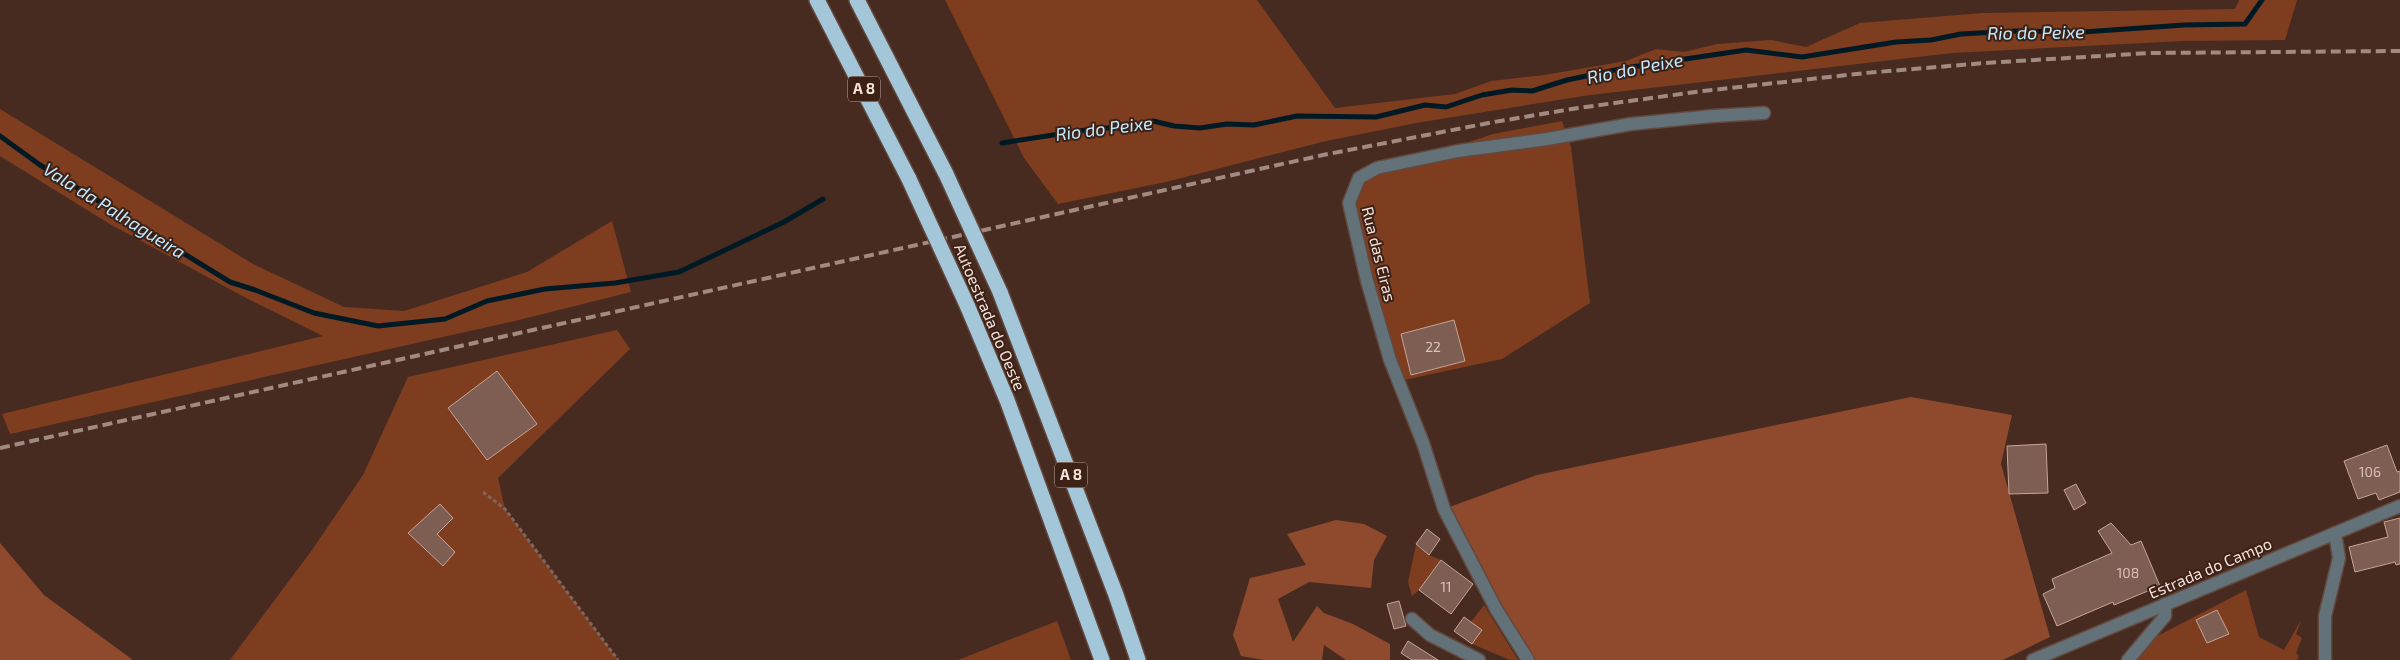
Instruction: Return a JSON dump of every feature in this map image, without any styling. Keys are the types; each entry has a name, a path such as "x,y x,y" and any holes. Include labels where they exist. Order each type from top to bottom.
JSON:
{"highway":[{"name":"Autoestrada do Oeste","path":"817,0 909,179 967,305 1020,436 1102,660"},
{"name":"Autoestrada do Oeste","path":"857,0 946,174 1000,292 1116,595 1138,660"}],"street":[{"name":"Rua das Eiras","path":"1528,660 1496,609 1444,509 1423,443 1390,360 1367,281 1349,202 1358,178 1378,168 1458,151 1547,139 1630,124 1764,113"},
{"name":"Estrada do Campo","path":"2034,660 2400,506"},
{"path":"2325,660 2325,616 2339,558 2335,533"},
{"path":"2128,660 2164,616 2165,604"},
{"path":"1412,619 1430,634 1479,660"}],"path":[{"path":"483,492 505,509 618,660"}],"shaded area":[{"path":"945,0 1257,0 1335,108 1455,94 1491,81 1544,75 1626,61 1656,49 1684,52 1717,44 1771,40 1806,47 1860,23 1983,13 2235,9 2239,0 2297,0 2285,40 2182,41 1952,53 1590,95 1416,123 1326,141 1166,182 1058,204 1024,158"},
{"path":"0,109 253,264 344,307 404,311 527,272 612,221 631,292 519,320 10,434 2,414 323,336 248,299 108,223 0,156"},
{"path":"1562,121 1571,147 1590,303 1502,359 1399,381 1349,203 1359,178 1493,134"},
{"path":"617,330 630,349 498,478 505,509 618,660 230,660 312,550 363,475 408,377"},
{"path":"1911,397 2012,415 2001,464 2050,637 2003,660 1528,660 1444,509 1537,475"},
{"path":"1336,520 1364,524 1387,536 1374,560 1371,588 1309,582 1278,599 1293,642 1317,606 1324,613 1353,624 1390,644 1390,660 1346,660 1324,645 1322,660 1264,660 1241,656 1233,635 1250,578 1306,565 1287,534"},
{"path":"0,543 44,595 133,660 0,660"},
{"path":"1416,545 1429,555 1441,560 1419,590 1412,596 1408,582"},
{"path":"2246,590 2259,637 2284,650 2301,620 2296,634 2302,638 2296,653 2299,656 2297,660 2128,660 2142,644"},
{"path":"1484,605 1518,660 1510,660 1472,644 1482,630 1471,622"},
{"path":"1057,621 1071,660 958,660"}],"building":[{"path":"1454,320 1465,361 1411,375 1401,334"},
{"path":"497,371 537,424 487,460 448,408"},
{"path":"2046,444 2048,493 2009,494 2007,446"},
{"path":"2387,445 2397,472 2400,471 2400,492 2379,500 2376,493 2358,499 2344,461"},
{"path":"2076,484 2086,503 2074,510 2064,490"},
{"path":"440,504 453,518 437,534 455,552 443,566 408,533"},
{"path":"2400,518 2400,564 2396,565 2395,562 2355,572 2349,547 2388,537 2384,522"},
{"path":"2111,523 2131,545 2141,541 2160,586 2114,605 2113,602 2057,626 2043,594 2055,588 2052,579 2112,553 2098,531"},
{"path":"1427,529 1440,539 1429,555 1416,544"},
{"path":"1441,560 1473,584 1451,614 1419,590"},
{"path":"1399,601 1406,626 1394,629 1387,604"},
{"path":"2217,610 2229,634 2207,643 2196,620"},
{"path":"1464,617 1482,630 1472,644 1454,631"},
{"path":"1408,641 1438,660 1412,660 1401,653"}],"waterway":[{"name":"Rio do Peixe","path":"1002,143 1098,128 1126,128 1153,121 1174,126 1200,128 1227,124 1254,125 1297,116 1376,117 1425,105 1446,107 1482,95 1512,90 1532,91 1567,80 1625,68 1746,50 1802,57 1896,42 1931,40 1961,34 2016,31 2083,32 2184,25 2245,24 2262,0"},
{"name":"Vala da Palhagueira","path":"0,136 40,165 230,282 314,313 378,326 445,319 487,301 545,289 615,283 679,272 784,222 823,199"}],"railway":[{"path":"0,448 1323,155 1578,108 1703,91 1865,73 1985,63 2150,53 2400,51"}]}
